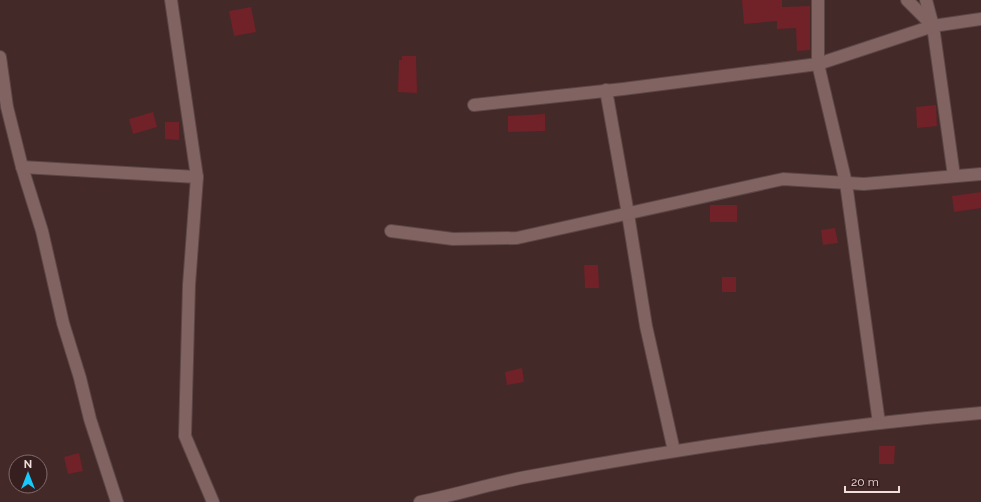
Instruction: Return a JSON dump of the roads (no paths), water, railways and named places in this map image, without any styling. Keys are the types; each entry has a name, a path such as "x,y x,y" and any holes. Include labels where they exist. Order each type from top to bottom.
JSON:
{"street":[{"path":"171,0 196,177 189,285 186,436 213,502"},
{"path":"818,0 818,64 846,183 879,423"},
{"path":"907,0 933,26"},
{"path":"926,0 933,26 954,176"},
{"path":"474,105 818,64 933,26 981,19"},
{"path":"0,58 7,107 22,167 42,231 63,323 80,378 90,419 117,502"},
{"path":"606,90 646,326 674,451"},
{"path":"22,167 196,177"},
{"path":"391,231 453,239 517,238 783,179 864,184 981,174"},
{"path":"420,502 524,478 674,451 879,423 981,413"}]}
